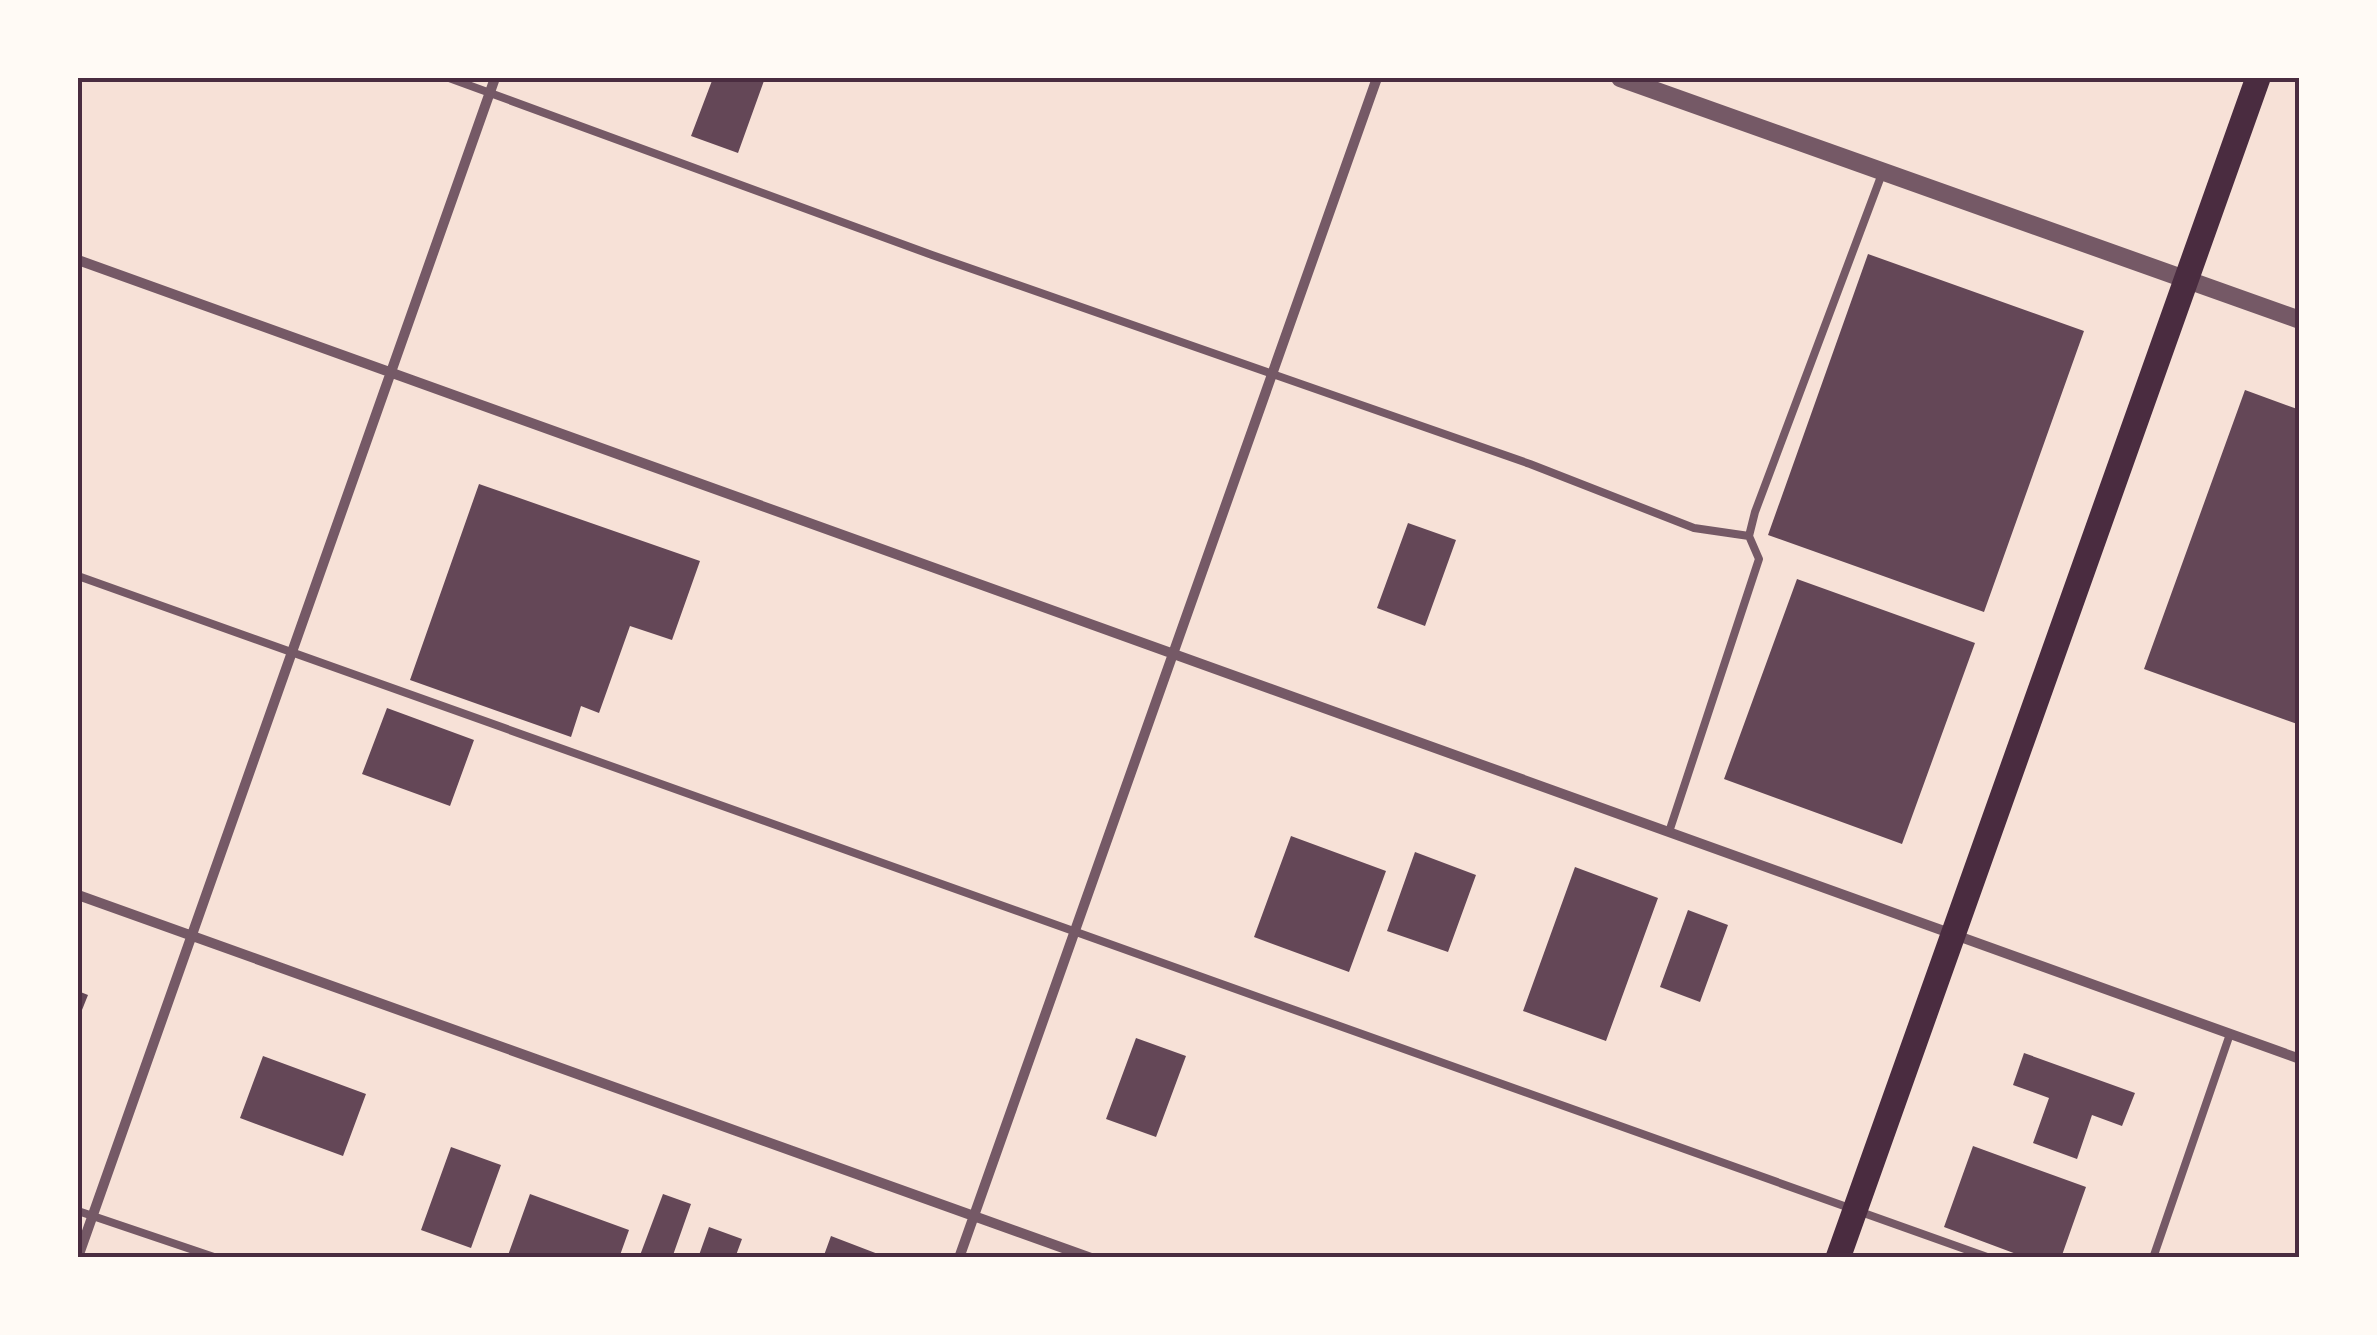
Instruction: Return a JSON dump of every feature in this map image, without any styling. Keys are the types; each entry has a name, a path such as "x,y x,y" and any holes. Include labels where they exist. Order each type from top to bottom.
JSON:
{"main road":[{"path":"1838,1258 2258,78"}],"street":[{"path":"78,1257 495,78"},
{"path":"959,1258 1376,78"},
{"path":"1620,78 2300,320"},
{"path":"78,260 2300,1058"},
{"path":"78,895 1091,1258"}],"lane":[{"path":"449,78 932,256 1530,464 1694,528 1749,536"},
{"path":"1668,832 1759,559 1749,536 1755,512 1882,172"},
{"path":"78,576 1990,1258"},
{"path":"2154,1258 2230,1034"},
{"path":"78,1211 218,1258"}],"building":[{"path":"713,78 765,78 738,153 691,136"},
{"path":"1868,254 2084,331 1984,612 1768,535"},
{"path":"2245,390 2300,410 2300,725 2144,669"},
{"path":"479,484 700,561 672,640 630,626 599,713 581,706 571,737 410,680"},
{"path":"1408,523 1456,540 1425,626 1377,608"},
{"path":"1797,579 1975,643 1902,844 1724,779"},
{"path":"387,708 474,740 450,806 362,774"},
{"path":"1291,836 1386,871 1349,972 1254,937"},
{"path":"1415,852 1476,875 1448,952 1387,931"},
{"path":"1575,867 1658,898 1606,1041 1523,1011"},
{"path":"1688,910 1728,925 1700,1002 1660,987"},
{"path":"78,991 88,995 78,1020"},
{"path":"1136,1038 1186,1056 1156,1137 1106,1119"},
{"path":"2024,1053 2135,1093 2122,1126 2092,1115 2077,1159 2033,1143 2049,1098 2013,1085"},
{"path":"263,1056 366,1094 343,1156 240,1118"},
{"path":"1973,1146 2086,1187 2061,1258 2027,1258 1944,1227"},
{"path":"451,1147 501,1165 471,1248 421,1230"},
{"path":"530,1194 629,1230 619,1258 507,1258"},
{"path":"663,1194 691,1204 672,1258 639,1258"},
{"path":"709,1227 742,1239 735,1258 698,1258"},
{"path":"831,1236 878,1254 877,1258 823,1258"}]}
